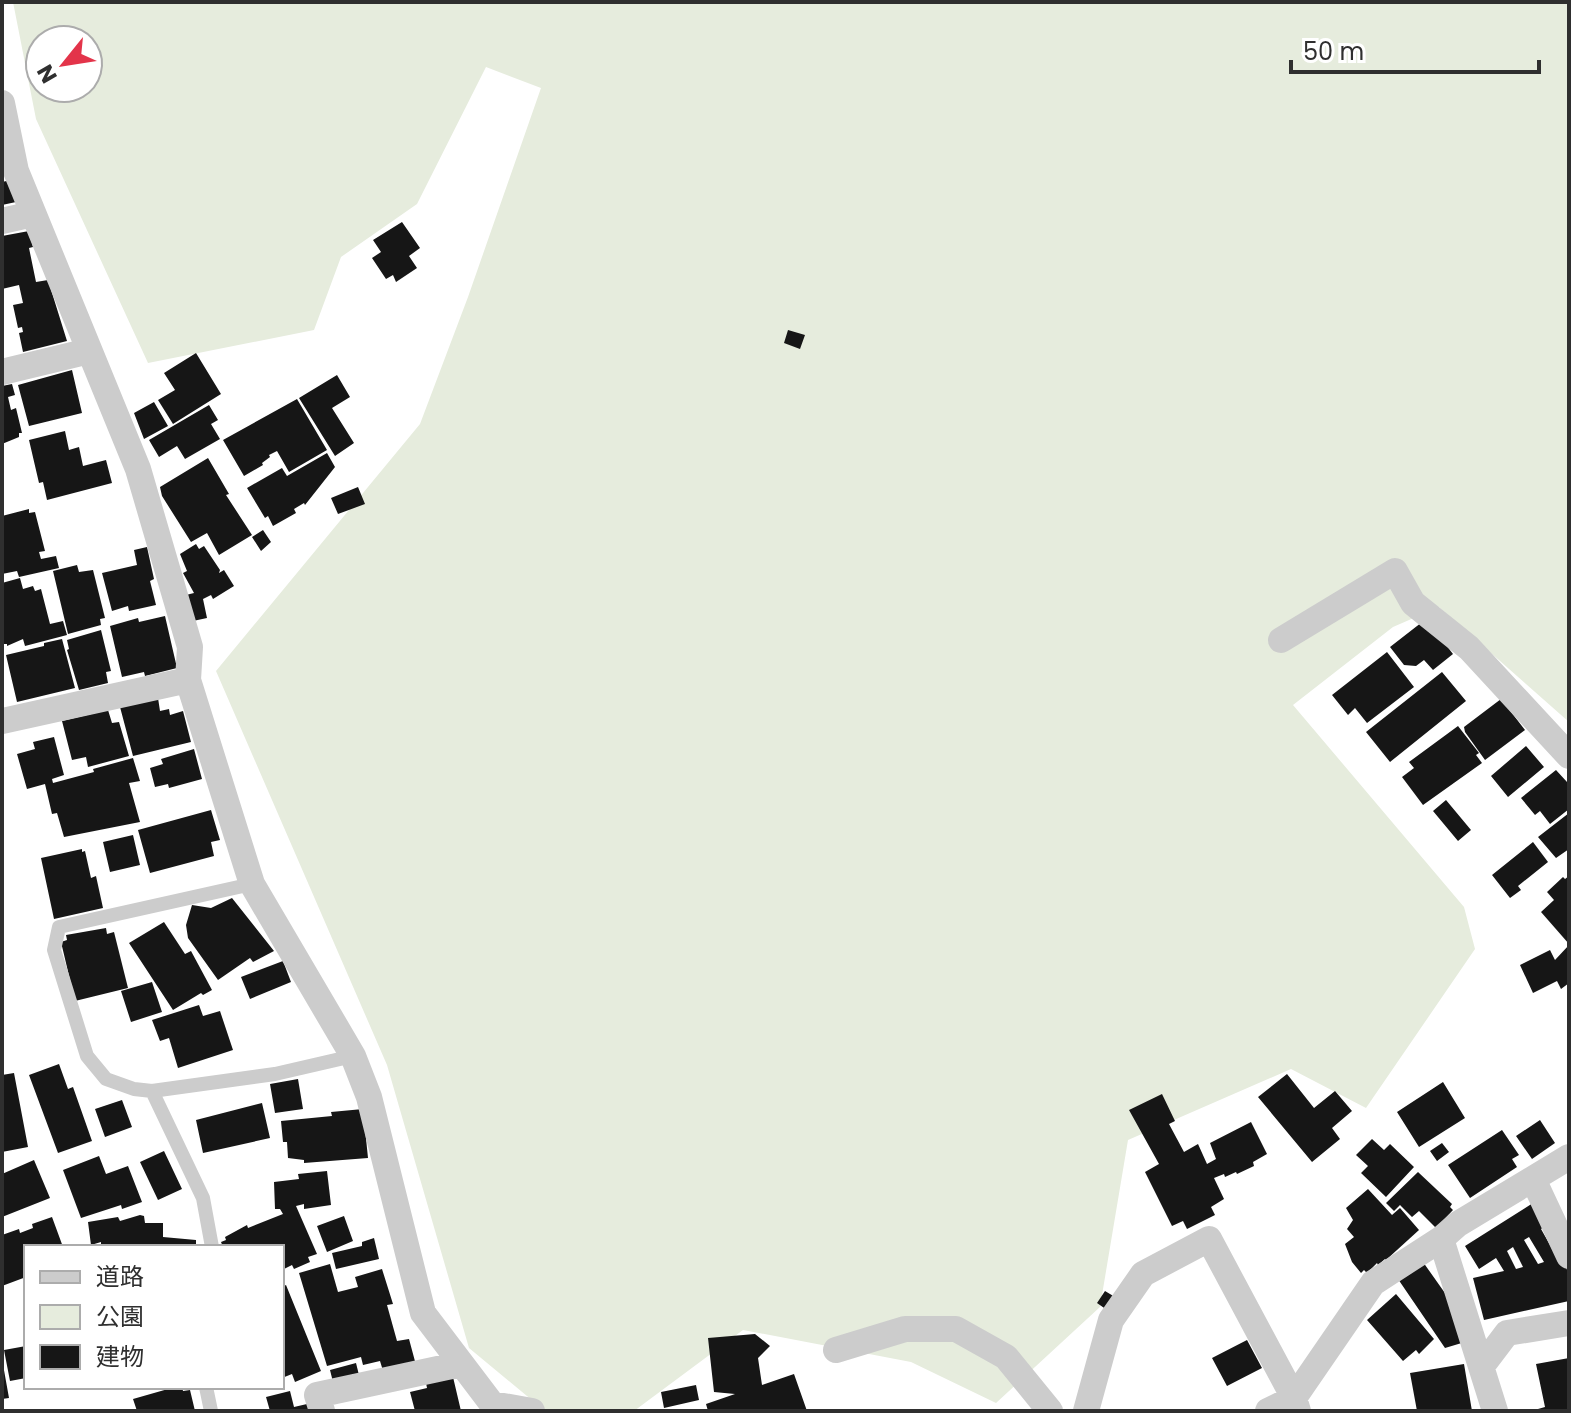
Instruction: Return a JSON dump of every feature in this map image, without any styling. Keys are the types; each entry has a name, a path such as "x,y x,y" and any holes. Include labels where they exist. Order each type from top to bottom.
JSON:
{"street":[{"path":"2,103 16,171 138,469 190,647 188,680 252,884 353,1056 369,1097 423,1313 461,1364 488,1408 532,1411"},
{"path":"2,221 33,214"},
{"path":"2,372 89,351"},
{"path":"1281,640 1395,571 1413,603 1469,648 1569,756"},
{"path":"5,716 188,680"},
{"path":"1268,1411 1296,1405 1373,1283 1441,1239 1458,1224 1569,1157"},
{"path":"1533,1179 1569,1256"},
{"path":"1086,1411 1111,1320 1119,1307 1143,1274 1209,1239 1296,1405"},
{"path":"1441,1239 1495,1411"},
{"path":"1482,1366 1507,1333 1569,1323"},
{"path":"836,1350 905,1329 956,1329 1006,1357 1050,1411"},
{"path":"322,1411 317,1395 461,1364"}],"lane":[{"path":"252,884 59,927 54,950 87,1056 106,1079 134,1089 152,1091 275,1074 353,1056"},
{"path":"152,1091 203,1198 212,1245"},
{"path":"206,1389 211,1411"}],"green space":[{"path":"13,2 1569,2 1569,722 1439,607 1393,627 1293,705 1464,907 1475,949 1366,1108 1291,1069 1128,1140 1100,1307 996,1403 911,1362 743,1330 634,1411 545,1411 469,1348 387,1065 216,671 420,424 541,88 486,67 417,204 341,257 314,330 148,363 36,119 33,104 104,104 104,24 24,24 24,58"}],"building":[{"path":"11,180 16,202 2,205 2,182"},
{"path":"402,222 420,248 409,256 417,268 396,282 393,275 386,279 372,258 381,252 373,240"},
{"path":"29,231 36,282 48,280 67,341 23,352 19,333 23,332 22,327 18,328 13,305 23,303 19,285 2,289 2,236"},
{"path":"788,330 805,335 800,349 784,343"},
{"path":"196,353 221,394 173,424 158,400 175,390 164,373"},
{"path":"72,370 82,413 29,426 18,385"},
{"path":"337,375 350,397 332,408 354,443 335,456 299,398"},
{"path":"12,384 15,395 8,397 11,410 16,408 22,433 2,444 2,386"},
{"path":"297,399 327,450 289,472 277,451 269,455 263,465 244,476 223,440"},
{"path":"154,402 168,426 144,439 134,413"},
{"path":"209,405 218,420 211,424 220,439 185,459 177,446 159,457 149,440"},
{"path":"65,431 69,450 79,447 83,466 106,460 112,483 47,500 43,482 39,483 29,440"},
{"path":"327,453 335,467 305,505 294,509 296,513 273,526 247,488 282,468 287,476"},
{"path":"208,458 229,494 226,495 252,535 219,555 207,533 191,542 162,496 160,487"},
{"path":"358,487 365,504 338,514 331,498"},
{"path":"29,509 29,513 35,512 45,551 39,552 41,559 56,556 59,568 19,577 17,571 2,574 2,516"},
{"path":"263,530 271,542 261,551 252,537"},
{"path":"196,544 199,549 204,546 219,573 224,570 234,586 213,599 211,595 203,599 207,618 193,621 186,595 194,593 183,573 187,571 180,554"},
{"path":"147,547 156,605 129,611 128,606 112,611 102,573 137,565 134,550"},
{"path":"77,565 79,572 93,570 105,618 100,619 101,625 68,634 53,571"},
{"path":"20,578 23,589 33,586 35,591 41,589 50,624 63,621 67,635 25,646 23,639 7,646 2,644 2,583"},
{"path":"165,616 177,668 145,676 144,672 122,677 110,626 138,618 139,622"},
{"path":"1426,619 1453,654 1433,670 1424,660 1416,666 1404,665 1390,647"},
{"path":"101,630 111,671 106,672 108,683 79,690 67,640"},
{"path":"62,639 75,688 17,702 6,655"},
{"path":"1387,652 1414,687 1367,723 1355,708 1348,715 1332,695"},
{"path":"1442,672 1466,701 1390,762 1366,732"},
{"path":"158,698 160,711 169,709 170,715 183,711 191,742 133,756 120,707"},
{"path":"1501,699 1525,730 1485,760 1464,727"},
{"path":"108,710 112,723 119,722 129,756 88,767 86,757 72,760 62,721"},
{"path":"1458,726 1479,753 1476,755 1482,763 1423,805 1402,777 1414,768 1409,762"},
{"path":"54,737 64,775 52,779 53,783 133,758 140,781 129,783 140,822 64,837 57,813 52,814 45,784 27,789 17,754 35,749 33,742"},
{"path":"1526,746 1544,767 1508,797 1491,776"},
{"path":"194,749 202,779 169,788 168,784 155,787 150,768 163,764 161,759"},
{"path":"1556,770 1569,781 1569,809 1550,824 1540,811 1535,815 1521,798"},
{"path":"1446,800 1471,830 1458,841 1433,811"},
{"path":"211,810 220,840 211,842 214,856 150,873 138,830"},
{"path":"1569,813 1569,849 1556,858 1538,837"},
{"path":"133,835 140,865 110,872 103,842"},
{"path":"1533,842 1548,862 1518,886 1521,890 1510,898 1492,875"},
{"path":"82,849 91,878 96,876 103,908 54,919 41,858"},
{"path":"1569,876 1569,944 1541,912 1554,900 1547,892 1563,877"},
{"path":"232,898 274,951 253,962 250,958 218,980 188,938 186,925 192,905 211,908"},
{"path":"164,922 185,954 191,951 212,990 173,1010 129,943"},
{"path":"106,928 107,934 114,932 128,988 75,1001 61,942 67,940 66,935"},
{"path":"1569,945 1569,983 1561,989 1557,981 1533,993 1520,965 1550,950 1555,960"},
{"path":"283,961 291,982 250,999 241,977"},
{"path":"152,982 162,1012 131,1022 121,991"},
{"path":"199,1005 203,1016 220,1011 233,1050 178,1068 169,1038 160,1041 152,1020"},
{"path":"59,1064 68,1089 73,1087 92,1141 58,1153 29,1075"},
{"path":"14,1073 28,1147 2,1152 2,1075"},
{"path":"1287,1074 1314,1108 1335,1091 1352,1111 1332,1128 1340,1139 1312,1162 1258,1097"},
{"path":"298,1079 303,1109 275,1113 270,1084"},
{"path":"1443,1082 1465,1118 1419,1147 1397,1112"},
{"path":"1162,1094 1175,1121 1169,1124 1184,1152 1198,1144 1207,1164 1216,1159 1210,1143 1251,1122 1267,1154 1253,1162 1254,1166 1237,1174 1214,1178 1224,1199 1211,1207 1215,1215 1187,1229 1183,1221 1172,1226 1145,1172 1159,1164 1129,1110"},
{"path":"122,1100 132,1127 105,1137 95,1109"},
{"path":"262,1103 270,1138 203,1153 196,1120"},
{"path":"363,1109 368,1158 304,1163 304,1160 288,1158 281,1121 332,1116 331,1112"},
{"path":"1540,1120 1555,1143 1532,1159 1516,1136"},
{"path":"1502,1130 1519,1155 1512,1159 1517,1167 1470,1198 1448,1165"},
{"path":"1372,1139 1384,1150 1390,1144 1414,1167 1386,1197 1361,1173 1368,1166 1356,1155"},
{"path":"1442,1143 1449,1152 1437,1161 1430,1151"},
{"path":"164,1151 182,1189 158,1200 140,1162"},
{"path":"99,1156 106,1174 128,1166 142,1202 122,1209 121,1205 81,1218 63,1170"},
{"path":"34,1160 50,1198 2,1217 2,1174"},
{"path":"327,1171 331,1205 304,1209 304,1204 296,1206 317,1254 308,1257 310,1262 294,1269 292,1265 284,1269 284,1245 222,1245 225,1237 247,1225 248,1228 283,1214 280,1209 275,1209 274,1182 299,1179 298,1174"},
{"path":"1418,1172 1452,1204 1450,1207 1453,1210 1436,1228 1419,1211 1412,1217 1400,1205 1394,1211 1386,1203"},
{"path":"1368,1189 1392,1215 1400,1208 1419,1230 1386,1260 1377,1263 1367,1273 1364,1270 1361,1273 1352,1262 1345,1244 1354,1237 1347,1229 1353,1220 1346,1208"},
{"path":"1533,1203 1547,1225 1541,1229 1558,1259 1564,1258 1569,1278 1569,1301 1484,1320 1473,1278 1504,1271 1496,1258 1479,1269 1465,1246","holes":["1529,1237 1544,1262 1538,1264 1524,1240","1513,1247 1523,1267 1516,1269 1507,1251"]},
{"path":"144,1216 145,1223 163,1223 163,1237 196,1240 196,1245 101,1245 101,1242 91,1245 88,1222 118,1217 120,1221"},
{"path":"344,1216 353,1241 327,1252 317,1226"},
{"path":"52,1217 62,1245 24,1245 24,1278 2,1286 2,1235 19,1229 20,1233 33,1228 32,1224"},
{"path":"374,1238 379,1259 336,1269 332,1253 362,1246 362,1242"},
{"path":"1423,1262 1452,1303 1465,1342 1445,1348 1398,1279"},
{"path":"330,1264 338,1292 358,1287 355,1277 382,1269 393,1304 387,1305 397,1341 409,1339 416,1365 384,1374 380,1361 363,1365 361,1357 327,1366 299,1273"},
{"path":"284,1286 321,1371 295,1382 292,1374 284,1377"},
{"path":"1105,1291 1115,1297 1107,1310 1097,1303"},
{"path":"1396,1294 1434,1339 1419,1354 1416,1350 1403,1361 1367,1320"},
{"path":"755,1334 770,1346 758,1358 762,1385 794,1374 807,1411 708,1411 706,1404 735,1394 714,1392 708,1338"},
{"path":"1247,1340 1262,1368 1227,1386 1212,1358"},
{"path":"24,1346 24,1378 10,1381 4,1350"},
{"path":"1569,1358 1569,1411 1531,1411 1545,1407 1536,1364"},
{"path":"2,1359 9,1398 2,1399"},
{"path":"356,1363 359,1375 333,1382 330,1370"},
{"path":"1464,1364 1472,1411 1417,1411 1410,1373"},
{"path":"453,1377 461,1411 415,1411 410,1392 427,1388 426,1383"},
{"path":"696,1385 699,1400 664,1408 661,1392"},
{"path":"168,1389 190,1390 195,1411 137,1411 133,1399"},
{"path":"290,1391 294,1407 307,1404 309,1411 270,1411 266,1397"}]}
